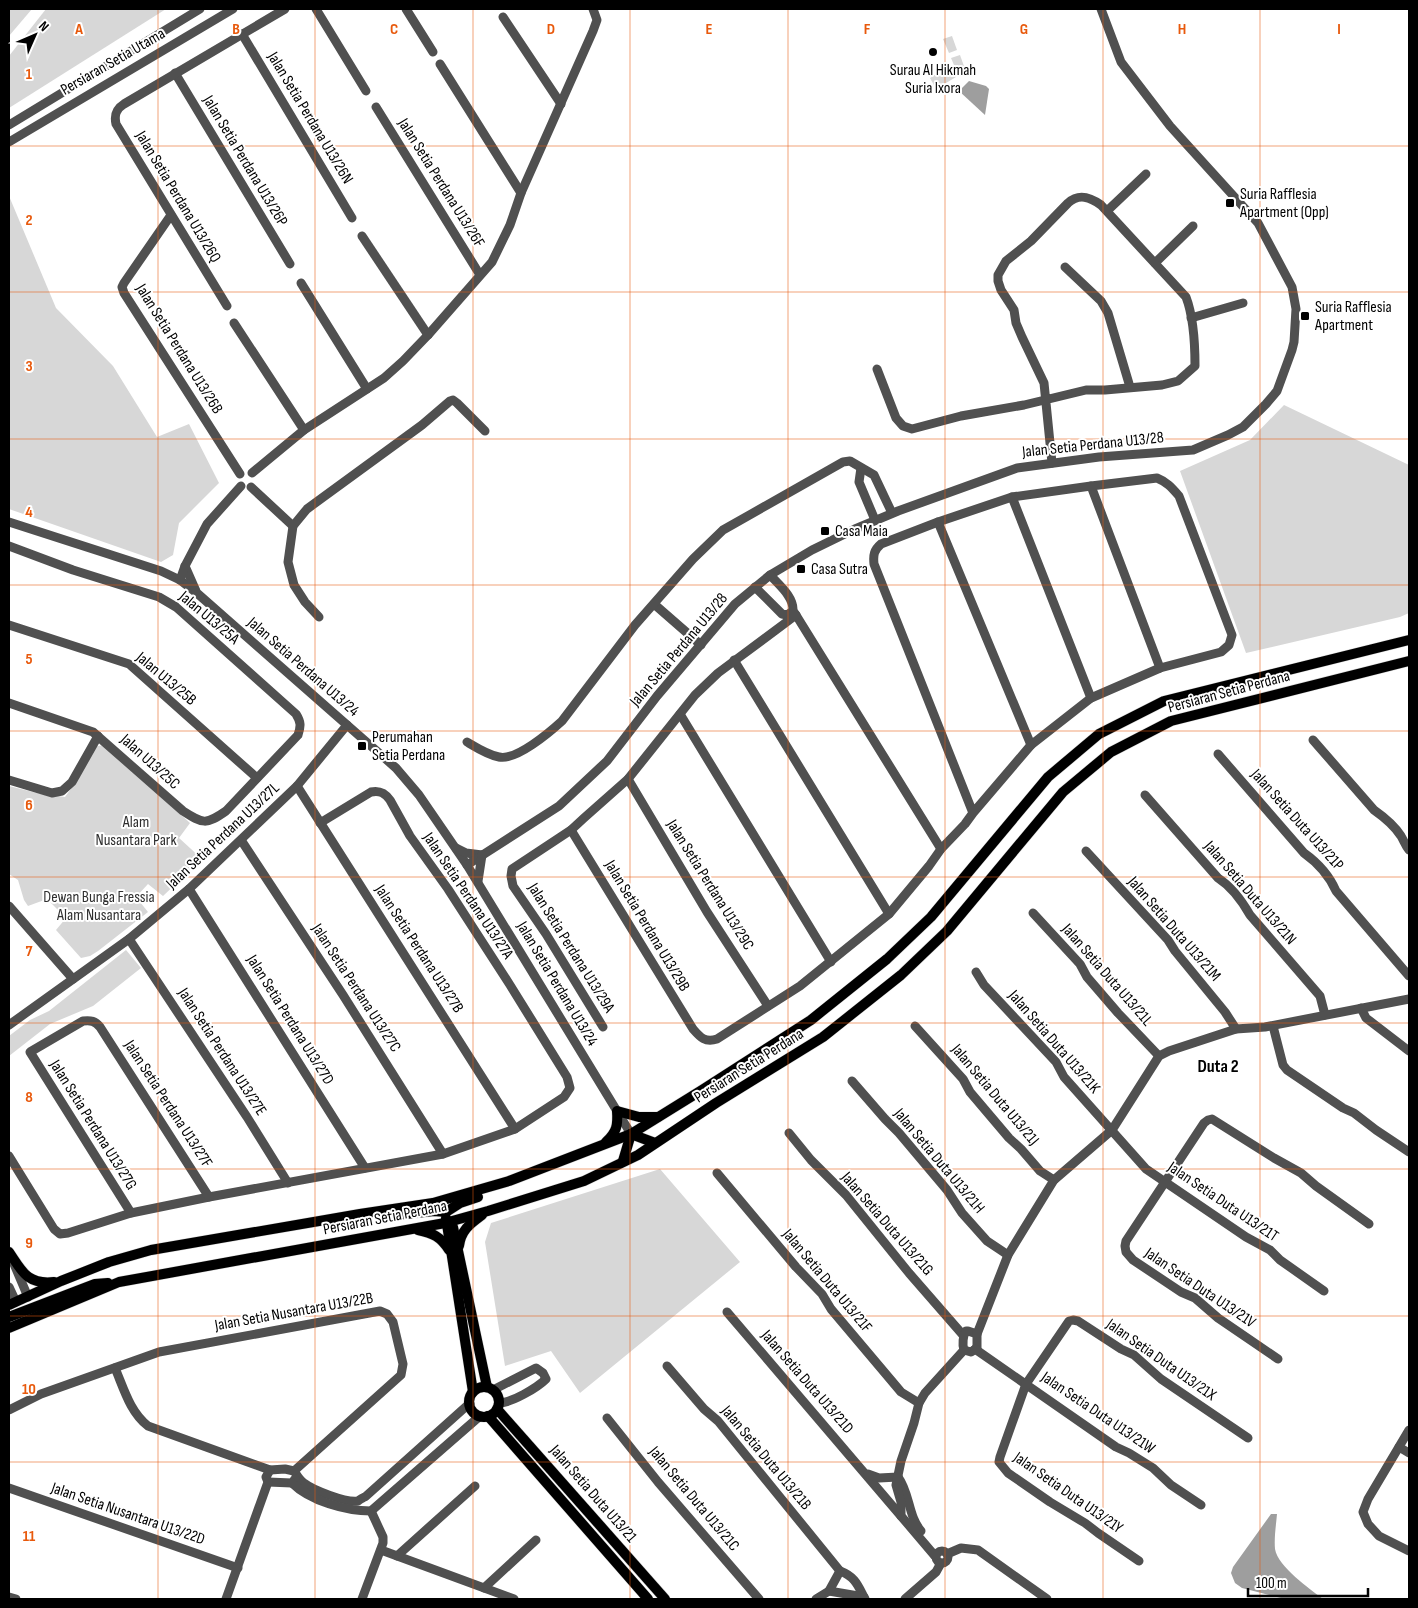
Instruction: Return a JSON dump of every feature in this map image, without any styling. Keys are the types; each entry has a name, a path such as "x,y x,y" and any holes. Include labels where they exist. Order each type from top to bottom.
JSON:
{"main road":[{"name":"Persiaran Setia Perdana","path":"12,1303 109,1262 151,1250 433,1203 500,1184 631,1134 811,1020 887,959 931,917 1048,777 1099,734 1164,701 1409,640"},
{"path":"1376,649 1409,647"},
{"name":"Persiaran Setia Perdana","path":"9,1328 119,1282 411,1229 447,1219 488,1211 584,1181 638,1155 823,1038 901,975 947,931 1063,792 1111,752 1171,721 1409,661"},
{"path":"604,1144 613,1136 617,1129 617,1111 639,1117 658,1117"},
{"path":"624,1161 631,1134 655,1143"},
{"path":"447,1219 460,1203 501,1190 532,1172"},
{"path":"360,1214 384,1216 434,1211 447,1219 454,1252 490,1388 498,1396 498,1406 495,1412 484,1416 473,1411 470,1403 473,1392 454,1252 466,1228 488,1211"},
{"path":"411,1229 430,1232 443,1240 454,1252"},
{"path":"9,1252 25,1275 33,1281 44,1283 61,1281"},
{"path":"9,1317 25,1309 95,1284 119,1282"},
{"path":"25,1309 28,1297"},
{"path":"12,1303 25,1309"},
{"path":"473,1392 477,1389 490,1388"},
{"name":"Jalan Setia Duta U13/21","path":"498,1406 665,1599"},
{"name":"Jalan Setia Duta U13/21","path":"484,1416 648,1599"}],"street":[{"name":"Persiaran Setia Utama","path":"9,125 200,9"},
{"name":"Persiaran Setia Utama","path":"9,142 233,9"},
{"path":"175,73 285,9"},
{"path":"316,9 366,91"},
{"path":"406,9 433,52"},
{"path":"293,526 251,487 241,486 238,481 240,474 245,472 252,473 304,430 384,378 428,335 492,262 510,225 521,194 593,31 597,20 593,9"},
{"name":"Jalan Setia Perdana U13/28","path":"467,865 559,806 607,761 657,696 735,604 770,575 812,550 892,513 1017,468 1099,457 1193,450 1243,427 1277,391 1294,342 1296,309 1292,288 1258,223 1170,126 1121,62 1100,9"},
{"path":"503,17 561,104"},
{"name":"Jalan Setia Perdana U13/26N","path":"242,34 352,218"},
{"path":"440,64 521,194"},
{"name":"Jalan Setia Perdana U13/26Q","path":"175,73 124,104 116,112 116,124 226,306"},
{"name":"Jalan Setia Perdana U13/26P","path":"175,73 290,264"},
{"name":"Jalan Setia Perdana U13/26F","path":"376,107 480,275"},
{"path":"1107,211 1146,174"},
{"path":"877,368 896,418 899,423 912,429 961,416 1024,405 1046,399 1086,390 1105,390 1178,382 1195,366 1195,347 1190,307 1186,297 1094,199 1086,197 1073,199 1032,241 1006,261 998,275 1001,290 1014,310 1016,323 1044,383 1046,399 1052,463"},
{"name":"Jalan Setia Perdana U13/26B","path":"171,215 122,287 124,293 240,474"},
{"path":"1155,264 1193,226"},
{"path":"362,236 428,335"},
{"path":"1065,267 1101,301 1108,313 1130,387"},
{"path":"301,283 367,389"},
{"path":"1191,318 1243,303"},
{"path":"234,323 304,430"},
{"path":"320,617 305,602 294,585 288,562 293,526 307,509 422,425 450,401 453,400 457,403 485,431"},
{"path":"467,742 500,758 511,757 552,730 562,721 635,626 693,558 722,530 842,462 850,461 874,475 892,513"},
{"path":"860,468 858,482 875,520"},
{"path":"251,487 255,480 252,473"},
{"path":"768,1006 800,986 889,914 941,849 965,824 972,813 1031,745 1091,698 1160,668 1221,652 1232,640 1232,635 1179,496 1169,484 1157,478 1012,497 881,544 875,550 873,556 874,564 972,813"},
{"path":"180,580 184,566 208,524 241,486"},
{"path":"1091,486 1160,668"},
{"path":"1012,497 1091,698"},
{"name":"Jalan Setia Perdana U13/24","path":"9,522 161,571 180,580 396,768 419,795 478,881 631,1134"},
{"path":"938,522 1031,745"},
{"name":"Jalan U13/25A","path":"9,546 166,601 176,607 296,714 300,721 298,735 257,778"},
{"path":"161,571 178,570 184,566"},
{"path":"184,566 198,594"},
{"path":"770,575 790,598 794,613 941,849"},
{"path":"755,587 782,614 794,613"},
{"path":"654,604 700,645"},
{"path":"571,830 628,779 695,695 718,673 794,613"},
{"name":"Jalan U13/25B","path":"9,625 129,664 257,778"},
{"path":"734,660 889,914"},
{"name":"Jalan U13/25C","path":"9,703 92,732 183,811 200,822 212,820 226,811 257,778"},
{"path":"680,714 831,962"},
{"name":"Jalan Setia Perdana U13/27L","path":"10,1021 73,979 129,938 189,889 297,786 347,725"},
{"path":"9,780 52,793 62,791 72,782 98,736"},
{"path":"1312,740 1374,810 1385,818 1401,836 1409,850"},
{"name":"Jalan Setia Duta U13/21P","path":"1218,754 1304,853 1314,860 1331,879 1336,891 1409,976"},
{"name":"Jalan Setia Perdana U13/29C","path":"628,779 707,912 768,1006"},
{"name":"Jalan Setia Perdana U13/27B","path":"297,786 514,1129"},
{"name":"Jalan Setia Perdana U13/27A","path":"320,823 371,792 382,792 390,800 410,836 448,889 510,985 567,1077 570,1088 564,1097 514,1129"},
{"name":"Jalan Setia Duta U13/21N","path":"1144,795 1218,878 1232,890 1244,904 1250,915 1320,996 1325,1015"},
{"name":"Jalan Setia Perdana U13/29A","path":"571,830 512,869 511,876 513,886 546,934 603,1027"},
{"name":"Jalan Setia Perdana U13/29B","path":"571,830 699,1036 705,1040 717,1039 768,1006"},
{"name":"Jalan Setia Perdana U13/27C","path":"241,840 344,996 443,1154"},
{"path":"456,848 466,853 482,855 478,881"},
{"name":"Jalan Setia Duta U13/21M","path":"1086,851 1168,940 1225,1012 1236,1029"},
{"name":"Jalan Setia Perdana U13/27D","path":"189,889 365,1168"},
{"path":"9,906 73,979"},
{"name":"Jalan Setia Duta U13/21L","path":"1033,913 1080,964 1087,977 1118,1013 1159,1056"},
{"name":"Jalan Setia Perdana U13/27E","path":"129,938 288,1182"},
{"name":"Jalan Setia Duta U13/21K","path":"976,972 984,985 1056,1062 1064,1078 1112,1130"},
{"path":"964,1350 971,1352 976,1348 977,1334 1008,1255 1054,1180 1112,1130 1159,1056 1236,1029 1273,1026 1409,998"},
{"path":"1361,1008 1366,1018 1392,1036 1409,1051"},
{"name":"Jalan Setia Perdana U13/27G","path":"100,1027 91,1020 83,1021 30,1052 131,1213"},
{"name":"Jalan Setia Duta U13/21J","path":"915,1026 962,1080 1008,1138 1021,1149 1040,1171 1054,1180"},
{"path":"1273,1026 1283,1066 1287,1070 1343,1108 1354,1113 1409,1152"},
{"name":"Jalan Setia Perdana U13/27F","path":"100,1027 210,1197"},
{"name":"Jalan Setia Duta U13/21H","path":"852,1081 899,1133 968,1220 987,1241 1008,1255"},
{"name":"Jalan Setia Duta U13/21V","path":"1278,1359 1218,1318 1195,1298 1181,1292 1129,1257 1125,1246 1126,1241 1164,1181 1204,1123 1212,1119 1301,1173 1368,1224"},
{"path":"9,1156 54,1229 60,1234 131,1213 443,1154 514,1129"},
{"name":"Jalan Setia Duta U13/21T","path":"1112,1130 1146,1169 1246,1237 1270,1250 1280,1260 1324,1291"},
{"name":"Jalan Setia Duta U13/21G","path":"789,1133 811,1160 846,1194 909,1273 964,1335"},
{"name":"Jalan Setia Duta U13/21F","path":"717,1174 796,1268 822,1294 831,1309 901,1392 919,1404"},
{"path":"9,1252 28,1297"},
{"path":"9,1287 12,1303"},
{"name":"Jalan Setia Nusantara U13/22B","path":"9,1410 41,1394 159,1352 380,1311 387,1314 393,1322 403,1364 401,1374 294,1477"},
{"name":"Jalan Setia Duta U13/21D","path":"727,1312 938,1557"},
{"name":"Jalan Setia Duta U13/21X","path":"1026,1384 1069,1321 1078,1321 1120,1349 1134,1355 1161,1379 1248,1438"},
{"path":"901,1516 901,1502 896,1485 919,1404 925,1393 964,1350 964,1335 966,1332 968,1330 977,1334"},
{"name":"Jalan Setia Duta U13/21W","path":"975,1349 1116,1447 1153,1468 1171,1485 1201,1505"},
{"name":"Jalan Setia Duta U13/21B","path":"667,1366 704,1409 718,1421 840,1571 845,1573 861,1589 864,1598"},
{"path":"116,1368 134,1411 139,1419 148,1426 270,1470 285,1469 305,1484 320,1491 358,1501 367,1511 383,1537 381,1550 362,1599"},
{"path":"490,1388 536,1368 543,1372 546,1379 541,1384 498,1406"},
{"name":"Jalan Setia Duta U13/21Y","path":"1026,1384 1000,1457 999,1462 1002,1468 1139,1561"},
{"path":"358,1501 470,1403"},
{"path":"294,1477 306,1495 338,1506 367,1511 382,1502 484,1416"},
{"name":"Jalan Setia Duta U13/21C","path":"607,1418 658,1482 759,1599"},
{"path":"1409,1430 1368,1499 1363,1512 1368,1524 1379,1536 1409,1552"},
{"path":"1399,1447 1409,1453"},
{"path":"226,1599 268,1482 266,1477 270,1470"},
{"path":"866,1472 879,1478 898,1477"},
{"path":"268,1482 294,1477"},
{"path":"898,1477 904,1485 914,1521 938,1557 947,1560 948,1554 961,1548 978,1550 1047,1599"},
{"path":"397,1556 475,1486"},
{"name":"Jalan Setia Nusantara U13/22D","path":"9,1488 238,1568"},
{"path":"372,1490 382,1502"},
{"path":"484,1588 536,1540"},
{"path":"381,1550 514,1599"},
{"path":"905,1599 936,1572 938,1557"},
{"path":"816,1599 829,1591 840,1571"},
{"path":"829,1591 864,1598"},
{"path":"9,1597 16,1599"}],"green space":[{"path":"9,9 32,9 9,36"},
{"path":"46,9 166,9 9,108 9,56"},
{"path":"952,36 957,50 949,53 943,39"},
{"path":"960,55 965,69 957,72 951,58"},
{"path":"949,66 956,77 936,89 930,78"},
{"path":"9,196 56,308 113,366 157,437 189,424 219,483 179,523 173,555 161,562 9,509"},
{"path":"1284,405 1409,465 1409,613 1400,617 1246,653 1180,471 1250,440"},
{"name":"Alam Nusantara Park","path":"104,745 190,823 179,838 202,859 163,896 148,884 136,897 148,912 98,951 90,956 81,958 56,930 66,918 47,899 28,906 24,900 18,880 9,874 9,786 65,797 73,786 92,747"},
{"path":"126,950 141,968 93,1006 50,1024 9,1056 9,1036 30,1020 49,1011"},
{"path":"660,1169 740,1262 580,1393 551,1351 505,1366 485,1242 491,1223"}],"shaded area":[{"path":"969,81 986,86 989,89 985,115 959,91"},
{"path":"1271,1514 1277,1514 1275,1549 1277,1556 1295,1577 1323,1599 1285,1599 1242,1588 1235,1583 1231,1573 1233,1567"}],"place":[{"name":"Surau Al Hikmah Suria Ixora","path":"933,52"},
{"name":"Suria Rafflesia Apartment (Opp)","path":"1230,203"},
{"name":"Suria Rafflesia Apartment","path":"1305,316"},
{"name":"Casa Maia","path":"825,531"},
{"name":"Casa Sutra","path":"801,569"},
{"name":"Perumahan Setia Perdana","path":"362,746"}],"district":[{"name":"Duta 2","path":"1218,1066"}],"park label":[{"name":"Dewan Bunga Fressia Alam Nusantara","path":"99,906"}]}
